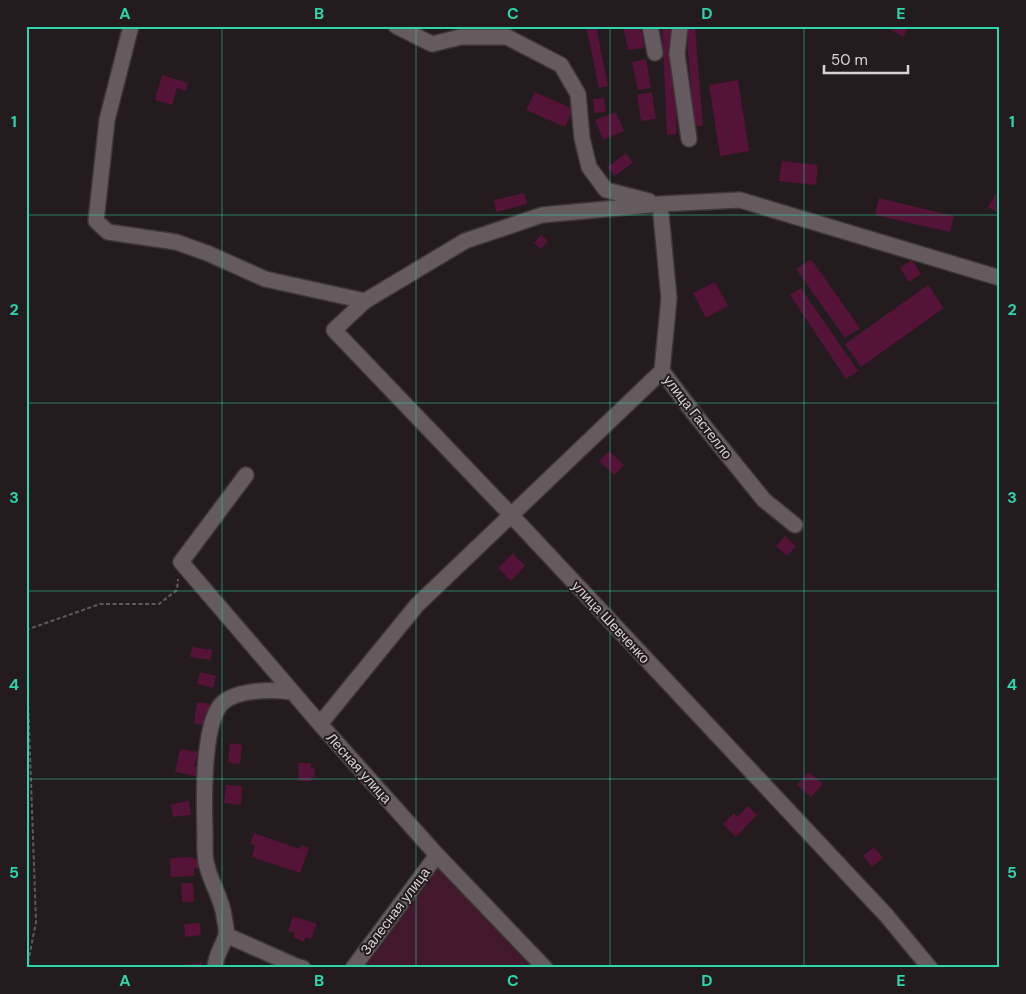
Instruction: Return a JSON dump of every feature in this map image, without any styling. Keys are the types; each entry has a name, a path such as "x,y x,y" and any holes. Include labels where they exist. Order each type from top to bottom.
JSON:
{"street":[{"path":"131,26 107,120 96,221 108,232 176,242 265,279 365,301 465,241 542,216 660,204 740,200 1000,278"},
{"path":"396,26 432,44 460,37 507,37 561,65 578,94 582,138 589,167 606,190 660,204"},
{"path":"650,26 655,53"},
{"path":"680,26 677,54 689,139"},
{"name":"улица Гастелло","path":"660,204 669,298 662,371 764,500 795,525"},
{"name":"улица Шевченко","path":"365,301 334,330 512,516 886,915 930,968"},
{"path":"320,724 417,606 662,371"},
{"path":"181,562 246,474"},
{"name":"Лесная улица","path":"181,562 320,724 437,854 545,968"},
{"path":"215,968 219,949 226,935 224,914 206,864 203,798 212,723 220,706 228,700 248,692 266,690 292,692"},
{"name":"Залесная улица","path":"353,968 437,854"},
{"path":"226,935 303,968"}],"path":[{"path":"26,630 100,604 158,604 177,590 181,562"},
{"path":"26,641 36,922 26,968"}],"shaded area":[{"path":"437,855 545,968 353,968"}],"building":[{"path":"586,26 596,26 608,86 599,88"},
{"path":"623,26 641,26 644,48 628,50"},
{"path":"662,26 672,26 677,134 667,135"},
{"path":"695,26 703,126 694,126 686,27"},
{"path":"885,26 909,26 903,37"},
{"path":"646,59 651,88 638,90 632,62"},
{"path":"162,75 188,83 186,91 177,88 172,105 155,100"},
{"path":"738,80 749,151 720,156 709,85"},
{"path":"535,92 573,109 565,127 526,110"},
{"path":"652,92 656,119 641,121 637,95"},
{"path":"604,98 606,112 594,113 593,99"},
{"path":"616,112 624,131 603,140 595,120"},
{"path":"626,153 633,163 614,176 607,167"},
{"path":"782,161 818,165 816,185 779,181"},
{"path":"1000,187 1000,214 988,207"},
{"path":"524,193 527,204 496,212 494,200"},
{"path":"879,198 954,216 950,232 875,215"},
{"path":"541,235 548,241 541,249 534,243"},
{"path":"811,259 860,328 845,338 796,269"},
{"path":"912,260 921,274 909,282 900,268"},
{"path":"715,282 728,306 706,318 693,293"},
{"path":"928,285 944,308 861,367 845,344"},
{"path":"801,288 858,371 846,379 790,295"},
{"path":"609,451 624,465 614,475 599,461"},
{"path":"785,536 796,546 787,556 776,546"},
{"path":"513,553 525,566 511,581 498,568"},
{"path":"192,647 212,650 211,660 190,657"},
{"path":"200,672 216,676 213,688 197,684"},
{"path":"197,702 213,704 212,714 207,714 206,725 194,724"},
{"path":"230,743 242,745 240,764 228,763"},
{"path":"180,749 199,752 194,766 201,767 199,777 175,772"},
{"path":"298,763 311,763 311,768 314,768 315,777 311,777 312,781 299,781"},
{"path":"809,772 823,784 811,797 797,785"},
{"path":"226,785 242,786 241,805 224,803"},
{"path":"189,801 191,815 173,817 171,804"},
{"path":"748,806 757,815 736,837 723,824 734,813 737,817"},
{"path":"254,833 300,849 301,845 309,848 300,873 252,857 255,845 250,844"},
{"path":"874,847 883,858 872,867 863,856"},
{"path":"193,857 194,859 200,859 201,868 194,868 194,876 171,877 170,858"},
{"path":"181,883 193,883 194,902 182,902"},
{"path":"293,916 317,924 311,939 306,937 304,942 293,937 294,933 288,931"},
{"path":"200,923 201,935 185,937 184,924"},
{"path":"202,963 203,968 180,968 180,965"}]}
